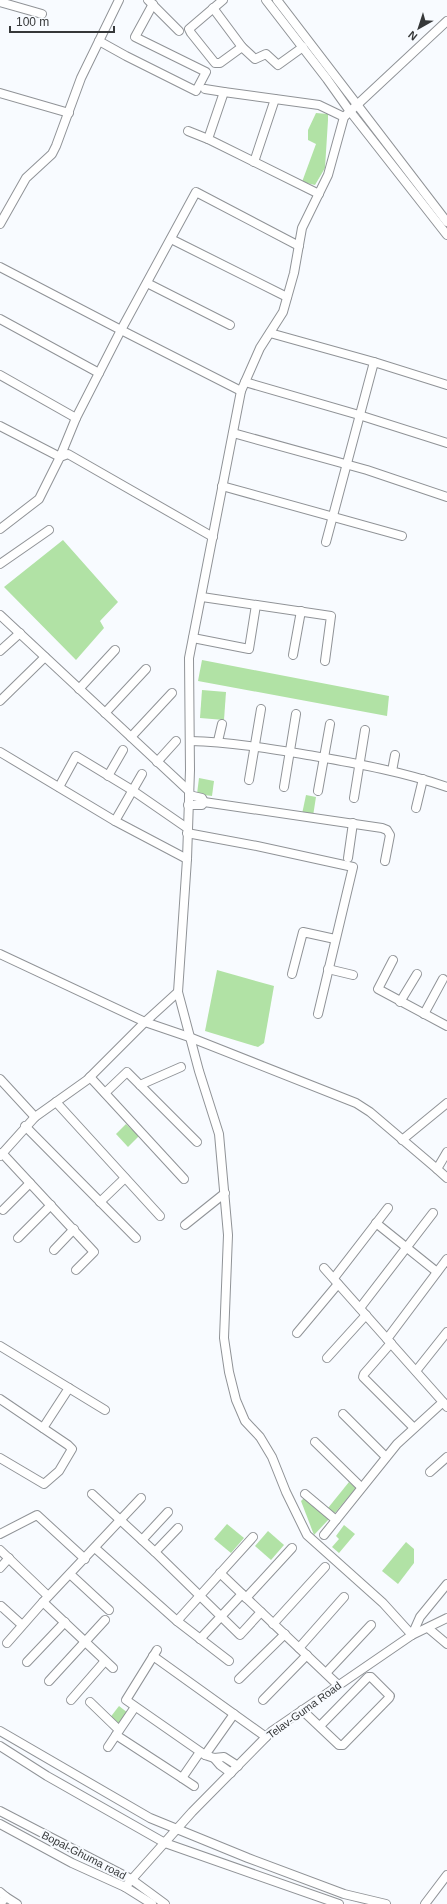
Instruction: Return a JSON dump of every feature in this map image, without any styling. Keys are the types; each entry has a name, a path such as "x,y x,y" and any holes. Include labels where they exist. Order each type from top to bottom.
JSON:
{"street":[{"path":"0,224 26,178 52,154 69,113 81,78 119,0"},
{"path":"223,0 191,26 191,34 215,63 220,63 242,48"},
{"path":"266,0 303,47 346,114 447,235"},
{"path":"277,0 447,222"},
{"path":"0,2 42,14"},
{"path":"99,40 126,56 196,91 206,72 135,37 150,2 179,31"},
{"path":"213,8 242,48 255,59 266,54 278,65 303,47"},
{"path":"447,21 346,114 328,175 302,228 294,273 283,312 260,348 242,391 189,658 190,741 187,859 178,992 198,1071 219,1134 228,1235 224,1338 229,1372 236,1400 245,1422 260,1437 272,1458 286,1492 307,1535 383,1603 412,1635 420,1617 447,1584"},
{"path":"205,89 319,105 346,114"},
{"path":"208,139 224,92"},
{"path":"0,93 69,113"},
{"path":"254,162 275,99"},
{"path":"188,131 208,139 319,194"},
{"path":"0,529 39,499 60,457 76,418 99,373 196,192 299,246"},
{"path":"171,239 287,297"},
{"path":"0,267 242,391"},
{"path":"147,283 230,325"},
{"path":"0,319 99,373"},
{"path":"270,333 374,362 447,385"},
{"path":"326,542 374,362"},
{"path":"0,375 76,418"},
{"path":"245,382 359,414 447,443"},
{"path":"0,426 60,457 68,454 78,459 212,537"},
{"path":"233,433 346,464 447,497"},
{"path":"222,486 402,536"},
{"path":"0,553 3,562 49,530"},
{"path":"202,597 331,616 324,661"},
{"path":"193,638 249,649 256,605"},
{"path":"293,655 302,611"},
{"path":"0,615 158,762 189,793 202,798 204,802"},
{"path":"0,651 20,633"},
{"path":"79,689 115,650"},
{"path":"0,701 45,657"},
{"path":"105,713 146,669"},
{"path":"131,737 172,693"},
{"path":"249,780 261,709"},
{"path":"284,787 296,714"},
{"path":"218,741 222,724"},
{"path":"318,791 330,724"},
{"path":"354,798 366,730"},
{"path":"158,762 176,741"},
{"path":"190,741 218,741 255,745 392,771 447,787"},
{"path":"108,776 123,750"},
{"path":"0,752 115,821 187,859"},
{"path":"392,771 395,755"},
{"path":"59,787 76,756 132,790 187,831 353,867 318,1014"},
{"path":"115,821 142,774"},
{"path":"416,808 423,779"},
{"path":"188,805 202,805 204,802 382,828 387,830 390,835 385,861"},
{"path":"348,858 354,824"},
{"path":"292,974 303,932 335,939"},
{"path":"0,954 145,1022 190,1037 356,1103 370,1112 447,1178"},
{"path":"393,960 377,987 379,990 447,1025"},
{"path":"328,969 353,975"},
{"path":"400,1002 418,974"},
{"path":"424,1014 443,979"},
{"path":"76,1270 94,1252 30,1183 1,1155 25,1126 90,1077 145,1022 178,992"},
{"path":"140,1085 181,1067"},
{"path":"105,1093 127,1072 197,1142"},
{"path":"90,1077 184,1179"},
{"path":"0,1079 35,1117"},
{"path":"56,1102 160,1216"},
{"path":"402,1140 447,1103"},
{"path":"25,1126 136,1238"},
{"path":"437,1169 447,1152"},
{"path":"100,1202 125,1178"},
{"path":"3,1210 30,1183"},
{"path":"185,1225 225,1193"},
{"path":"18,1238 51,1205"},
{"path":"297,1332 336,1281 388,1208"},
{"path":"360,1308 433,1213"},
{"path":"376,1223 437,1272"},
{"path":"54,1250 74,1229"},
{"path":"414,1428 363,1377 447,1259"},
{"path":"324,1268 446,1406 414,1428 397,1444 324,1535"},
{"path":"327,1358 366,1315"},
{"path":"416,1371 447,1332"},
{"path":"0,1346 105,1410"},
{"path":"43,1428 69,1388"},
{"path":"0,1399 72,1449 59,1471 47,1484 44,1484 0,1458"},
{"path":"343,1414 386,1457"},
{"path":"314,1442 361,1488"},
{"path":"430,1472 447,1457"},
{"path":"92,1494 155,1552 240,1635 261,1612"},
{"path":"305,1494 336,1520"},
{"path":"7,1643 46,1599 141,1498"},
{"path":"142,1540 168,1512"},
{"path":"0,1534 37,1515 85,1559"},
{"path":"155,1552 178,1528"},
{"path":"177,1621 253,1537"},
{"path":"95,1548 177,1621 229,1661"},
{"path":"200,1639 220,1617 244,1596 292,1548"},
{"path":"0,1550 46,1599 64,1622 113,1668"},
{"path":"0,1568 9,1558"},
{"path":"273,1624 325,1567"},
{"path":"220,1573 338,1684"},
{"path":"70,1574 109,1610"},
{"path":"299,1648 344,1597"},
{"path":"0,1607 1,1606 22,1625"},
{"name":"Telav-Guma Road","path":"126,1887 130,1879 266,1737 338,1684 412,1635 447,1618"},
{"path":"49,1681 105,1620"},
{"path":"28,1662 64,1622"},
{"path":"326,1673 371,1625"},
{"path":"428,1628 447,1644"},
{"path":"239,1679 284,1634"},
{"path":"231,1773 220,1765 214,1758 202,1753 126,1700 155,1653 266,1737"},
{"path":"263,1700 307,1655"},
{"path":"71,1700 105,1661"},
{"path":"302,1710 339,1745 343,1745 390,1696 371,1677 368,1677 320,1726"},
{"path":"90,1702 118,1733 194,1786"},
{"path":"108,1747 135,1706"},
{"path":"182,1778 234,1714"},
{"path":"0,1731 150,1818 177,1830 344,1894 386,1904"},
{"path":"0,1746 47,1776 165,1843 339,1904"},
{"path":"214,1758 224,1757 238,1766"},
{"name":"Bopal-Ghuma road","path":"0,1811 130,1879 165,1904"},
{"path":"0,1824 72,1863 126,1887 152,1904"},
{"path":"425,1904 447,1875"},
{"path":"0,1904 3,1894 17,1904"}],"green space":[{"path":"316,113 328,114 328,120 325,168 315,185 302,182 316,144 308,140 308,130"},
{"path":"63,540 118,602 100,621 104,628 76,660 4,587"},
{"path":"202,660 389,696 387,716 198,681"},
{"path":"202,690 226,692 224,720 200,718"},
{"path":"199,778 214,781 212,796 197,794"},
{"path":"306,795 316,797 313,816 302,814"},
{"path":"217,970 274,986 264,1043 258,1047 205,1031"},
{"path":"126,1124 139,1136 128,1147 116,1134"},
{"path":"349,1482 356,1488 335,1513 328,1508"},
{"path":"305,1497 329,1519 314,1535 301,1501"},
{"path":"227,1524 244,1538 231,1553 214,1539"},
{"path":"344,1525 355,1534 339,1553 332,1547 339,1539 336,1536"},
{"path":"268,1531 284,1545 271,1560 255,1546"},
{"path":"406,1542 414,1549 414,1563 398,1584 382,1571"},
{"path":"119,1706 128,1713 118,1726 109,1719"}]}
